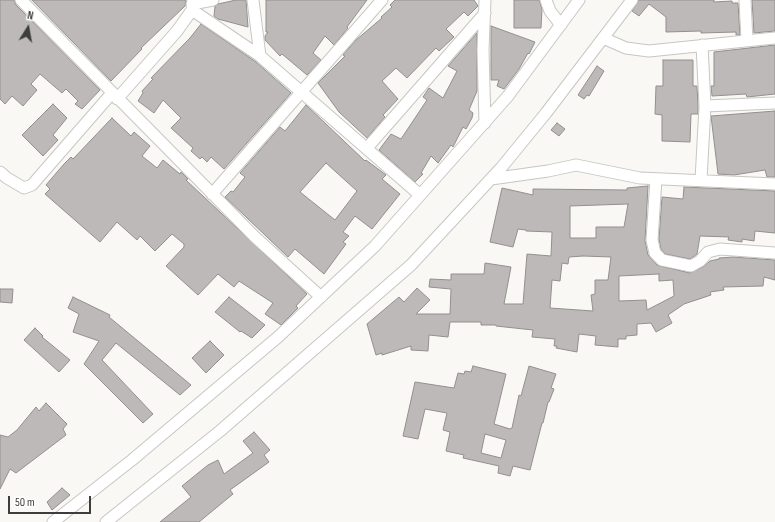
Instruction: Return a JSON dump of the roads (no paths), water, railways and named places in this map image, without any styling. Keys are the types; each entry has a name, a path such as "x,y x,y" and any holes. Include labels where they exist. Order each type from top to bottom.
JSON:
{"street":[{"path":"21,0 114,96 255,237 321,297"},
{"path":"0,172 24,188 32,186 114,96 177,31 192,5 213,0"},
{"path":"253,0 260,56"},
{"path":"212,194 382,0"},
{"path":"485,0 483,50 485,123"},
{"path":"546,0 550,11 561,25"},
{"path":"53,522 138,455 278,336 375,246 508,96 579,0"},
{"path":"106,522 220,431 367,306 411,266 491,179 546,113 632,0"},
{"path":"745,0 747,40"},
{"path":"192,5 260,56 420,195"},
{"path":"367,148 485,13"},
{"path":"603,38 626,48 649,51 775,38"},
{"path":"701,180 704,106 702,45"},
{"path":"704,106 775,104"},
{"path":"491,179 548,171 576,165 640,178 775,184"},
{"path":"656,179 652,240 655,253 662,260 691,266 700,261 708,252 720,249 775,253"}]}
